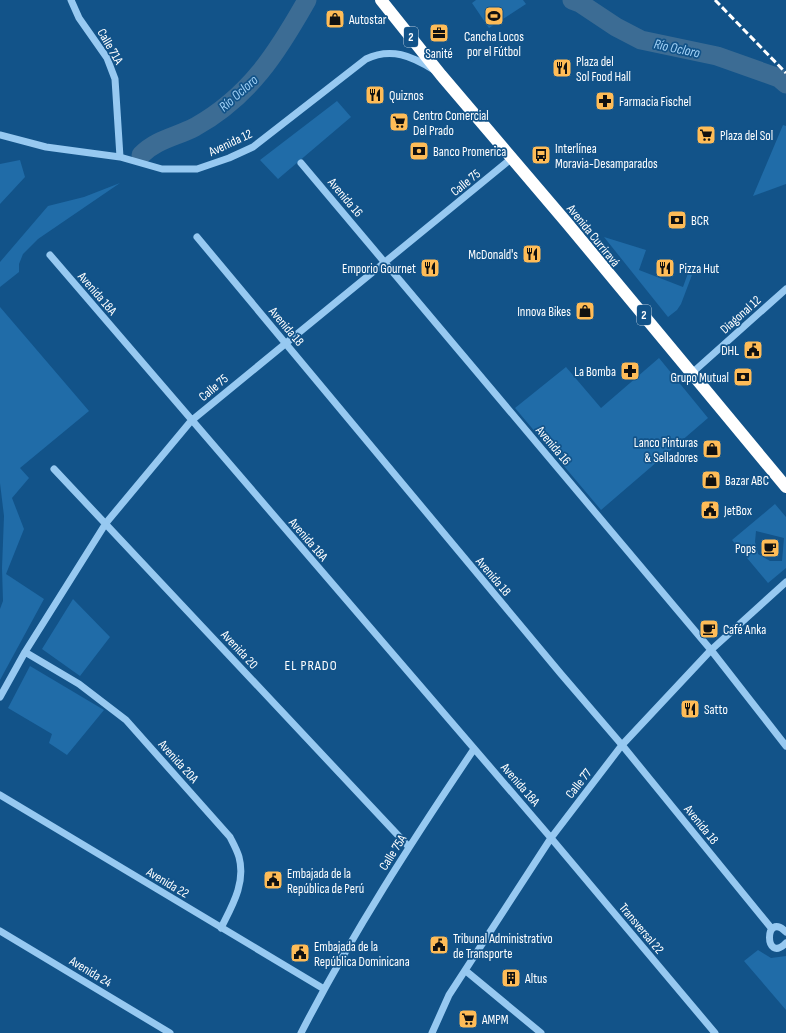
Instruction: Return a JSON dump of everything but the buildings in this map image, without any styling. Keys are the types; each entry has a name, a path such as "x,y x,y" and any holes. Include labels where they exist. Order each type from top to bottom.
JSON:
{"highway":[{"name":"Avenida Curriravá","path":"381,0 441,75 692,372 786,487"}],"street":[{"name":"Calle 71A","path":"71,0 79,18 107,58 115,80 120,157"},
{"name":"Avenida 12","path":"0,135 46,147 120,157 162,169 197,169 229,158 253,147 366,59 378,53 397,53 403,55 441,75"},
{"name":"Calle 75","path":"0,698 26,652 106,523 191,421 285,342 385,263 512,158"},
{"name":"Avenida 16","path":"301,163 711,650 786,746"},
{"name":"Avenida 18","path":"197,237 561,674 622,745 772,929"},
{"name":"Avenida 18A","path":"50,255 191,421 551,838"},
{"name":"Diagonal 12","path":"692,372 786,289"},
{"name":"Avenida 20","path":"54,469 409,847"},
{"name":"Calle 77","path":"432,1033 449,995 551,838 622,745 711,650 786,582"},
{"name":"Avenida 20A","path":"26,652 78,684 126,720 230,837 239,857 240,886 234,903 221,928"},
{"name":"Calle 75A","path":"302,1033 324,989 409,847 474,749"},
{"name":"Avenida 22","path":"0,795 324,989"},
{"name":"Transversal 22","path":"551,838 715,1033"},
{"path":"786,932 778,928 772,929 768,934 770,944 779,948 786,943"},
{"name":"Avenida 24","path":"0,931 170,1033"},
{"path":"466,971 541,1033"}],"shaded area":[{"name":"Cancha Locos por el Fútbol","path":"476,0 523,0 526,4 489,28 472,3"},
{"path":"337,101 351,117 278,179 260,160"},
{"path":"783,125 786,126 786,184 753,196"},
{"path":"20,160 25,177 0,204 0,164"},
{"path":"120,183 38,239 23,254 19,264 19,272 0,287 0,262 48,206 84,197"},
{"path":"604,237 646,250 639,270 683,287 691,265 695,267 681,304 677,310 668,317"},
{"path":"0,307 89,411 20,468 29,478 12,498 24,529 6,574 44,599 0,680 0,609 3,601 2,568 4,516 0,483"},
{"path":"659,358 708,418 601,510 515,408 566,367 601,408"},
{"path":"775,504 786,517 786,568 768,583 732,540","holes":["756,531 784,538 782,561 770,561 758,554 755,542"]},
{"path":"73,599 110,637 80,676 42,649"},
{"path":"30,666 104,710 67,755 49,743 52,734 8,708"},
{"path":"758,950 771,958 786,956 786,1010 744,961"}],"waterway":[{"name":"Río Ocloro","path":"141,155 154,145 195,127 231,102 247,87 273,55 285,38 307,0"},
{"name":"Río Ocloro","path":"572,0 580,3 616,27 641,40 717,56 779,78 786,84"}],"railway":[{"path":"715,0 786,73"}],"place":[{"name":"Cancha Locos por el Fútbol","path":"494,16"},
{"name":"Autostar","path":"335,19"},
{"name":"Sanité","path":"439,33"},
{"name":"Plaza del Sol Food Hall","path":"562,68"},
{"name":"Quiznos","path":"375,95"},
{"name":"Farmacia Fischel","path":"605,101"},
{"name":"Centro Comercial Del Prado","path":"399,122"},
{"name":"Plaza del Sol","path":"706,135"},
{"name":"Banco Promerica","path":"419,151"},
{"name":"Interlínea Moravia-Desamparados","path":"541,155"},
{"name":"BCR","path":"677,220"},
{"name":"McDonald's","path":"532,254"},
{"name":"Emporio Gournet","path":"430,268"},
{"name":"Pizza Hut","path":"665,268"},
{"name":"Innova Bikes","path":"585,311"},
{"name":"DHL","path":"753,350"},
{"name":"La Bomba","path":"630,371"},
{"name":"Grupo Mutual","path":"743,377"},
{"name":"Lanco Pinturas & Selladores","path":"712,449"},
{"name":"Bazar ABC","path":"711,480"},
{"name":"JetBox","path":"710,510"},
{"name":"Pops","path":"770,548"},
{"name":"Café Anka","path":"709,629"},
{"name":"Satto","path":"690,709"},
{"name":"Embajada de la República de Perú","path":"273,880"},
{"name":"Tribunal Administrativo de Transporte","path":"439,945"},
{"name":"Embajada de la República Dominicana","path":"300,953"},
{"name":"Altus","path":"511,978"},
{"name":"AMPM","path":"468,1019"}],"district":[{"name":"EL PRADO","path":"311,665"}]}
